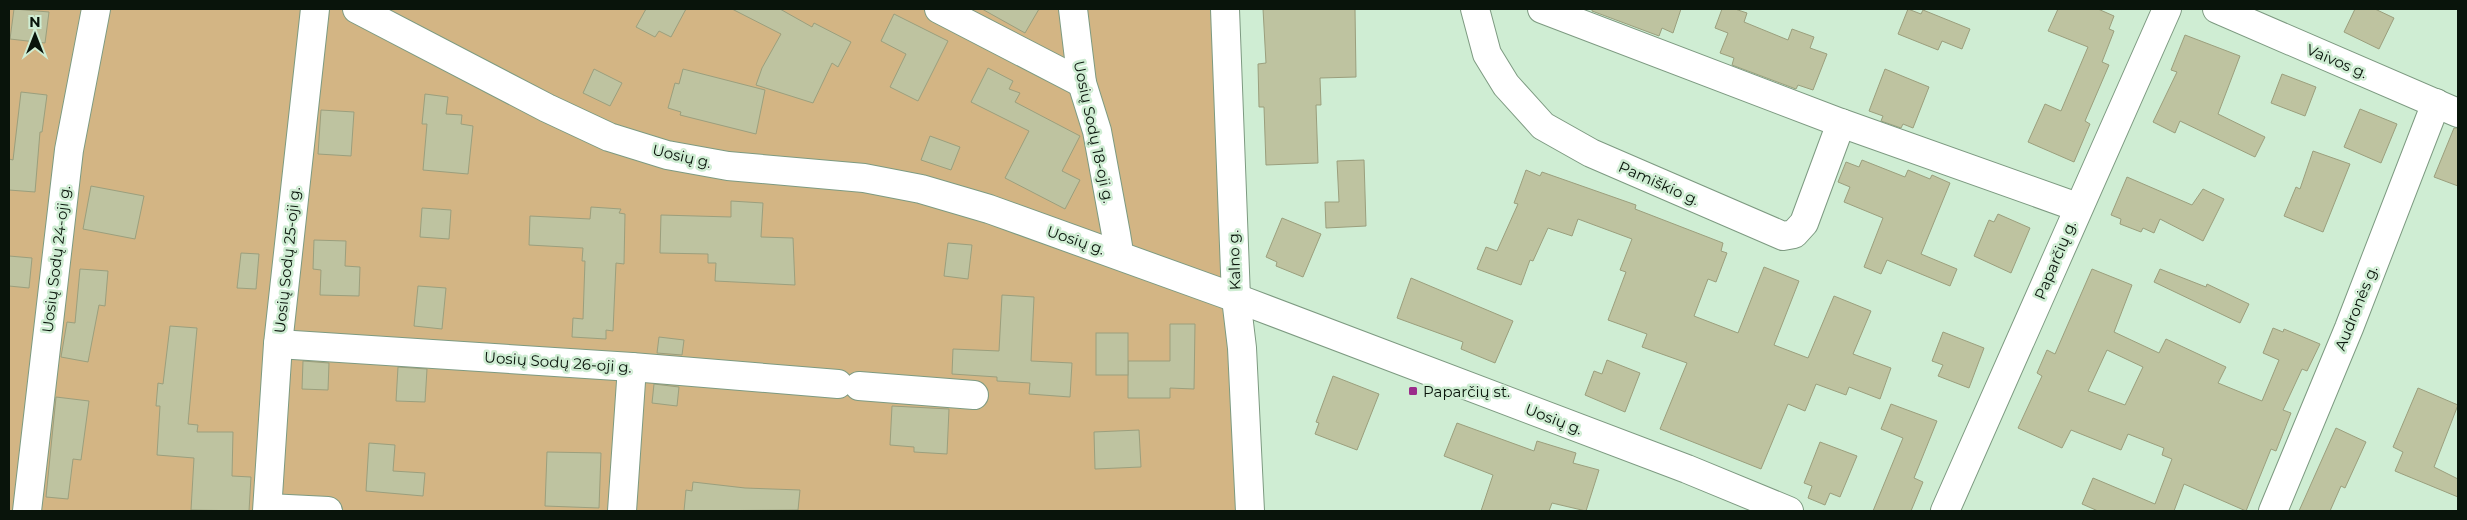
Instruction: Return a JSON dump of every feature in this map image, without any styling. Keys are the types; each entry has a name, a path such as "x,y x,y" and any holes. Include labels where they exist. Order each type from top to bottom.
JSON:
{"street":[{"name":"Uosių Sodų 24-oji g.","path":"27,511 69,150 96,9"},
{"name":"Uosių Sodų 25-oji g.","path":"268,510 278,344 315,9"},
{"name":"Uosių g.","path":"357,9 547,108 609,137 667,155 728,166 864,178 920,189 989,209 1236,298 1687,469 1789,511"},
{"path":"939,9 1082,83"},
{"name":"Uosių Sodų 18-oji g.","path":"1073,9 1082,83 1096,131 1118,246 1116,254"},
{"name":"Kalno g.","path":"1225,9 1236,298 1242,348 1250,511"},
{"name":"Pamiškio g.","path":"1475,9 1487,54 1506,85 1543,126 1591,153 1783,236 1794,234 1804,223 1841,123"},
{"path":"1542,9 1841,123 2077,208"},
{"name":"Paparčių g.","path":"1945,511 2014,357 2077,208 2167,9"},
{"name":"Vaivos g.","path":"2216,9 2447,108"},
{"name":"Audronės g.","path":"2274,511 2349,328 2447,108"},
{"name":"Uosių Sodų 26-oji g.","path":"278,344 632,367 974,395"},
{"path":"622,511 632,367"},
{"path":"268,510 328,511"}],"shaded area":[{"path":"9,9 1222,9 1245,511 9,511"}],"building":[{"path":"14,9 49,12 45,43 10,39"},
{"path":"646,9 686,9 671,37 659,31 655,37 636,27"},
{"path":"732,9 780,9 812,27 814,23 851,42 838,67 832,63 813,103 756,85 762,68 781,34"},
{"path":"982,9 1039,9 1025,33"},
{"path":"1263,9 1355,9 1356,77 1320,78 1321,105 1316,105 1318,163 1266,165 1264,107 1259,107 1258,64 1266,63"},
{"path":"1592,9 1681,9 1673,33 1662,28 1659,36 1592,11"},
{"path":"1722,9 1735,9 1747,13 1744,22 1788,40 1792,29 1814,37 1810,48 1827,54 1813,90 1798,85 1796,89 1732,65 1734,58 1720,53 1728,33 1715,28"},
{"path":"1908,9 1921,14 1923,10 1970,29 1962,49 1942,41 1938,50 1898,34"},
{"path":"2058,9 2098,9 2114,16 2109,29 2114,31 2102,62 2109,65 2085,121 2090,124 2074,162 2028,142 2045,104 2061,111 2088,47 2048,31"},
{"path":"2355,9 2375,9 2394,18 2379,49 2344,32"},
{"path":"894,14 948,41 918,101 890,87 906,54 881,41"},
{"path":"2185,35 2240,56 2218,114 2265,137 2255,157 2180,121 2175,133 2153,122 2177,72 2171,70"},
{"path":"988,68 1013,81 1009,89 1020,93 1015,102 1080,136 1062,171 1080,180 1065,209 1005,178 1029,131 971,102"},
{"path":"594,69 622,83 610,106 583,93"},
{"path":"683,69 765,90 756,134 680,115 681,112 668,108 675,83 679,84"},
{"path":"1885,69 1929,87 1913,128 1903,124 1901,128 1881,121 1883,116 1869,111"},
{"path":"2282,74 2316,87 2305,116 2271,103"},
{"path":"21,92 47,95 42,132 40,132 35,192 9,190 9,159 13,160"},
{"path":"425,94 448,97 446,114 462,115 461,124 473,126 468,174 423,170 427,124 422,124"},
{"path":"2360,109 2397,124 2381,163 2344,147"},
{"path":"321,110 354,112 351,156 318,154"},
{"path":"2454,128 2458,128 2458,186 2434,177"},
{"path":"930,136 960,147 951,170 921,160"},
{"path":"2313,151 2350,164 2323,232 2284,216 2296,187 2300,189"},
{"path":"1364,160 1366,226 1326,228 1325,202 1339,202 1337,161"},
{"path":"1862,160 1905,177 1908,170 1930,179 1932,175 1950,183 1921,254 1957,269 1950,286 1887,260 1881,274 1864,267 1883,218 1844,202 1850,187 1838,182 1846,162 1859,167"},
{"path":"1526,170 1540,176 1542,172 1636,205 1635,209 1723,243 1721,251 1727,253 1716,282 1708,279 1694,316 1738,333 1764,267 1799,281 1774,345 1808,358 1834,296 1871,311 1853,354 1891,368 1880,399 1849,387 1846,395 1816,384 1805,411 1788,404 1761,469 1660,429 1687,363 1642,347 1647,334 1608,320 1626,272 1620,270 1632,239 1578,219 1572,236 1548,228 1533,261 1530,260 1521,285 1477,269 1486,247 1497,251 1518,204 1514,203"},
{"path":"2127,177 2192,205 2203,189 2224,199 2203,241 2160,219 2154,233 2143,228 2141,232 2120,224 2121,219 2111,215"},
{"path":"91,186 144,196 135,239 83,229"},
{"path":"731,201 763,203 761,237 793,238 795,285 715,281 716,263 708,263 708,254 660,253 661,215 731,217"},
{"path":"591,207 621,209 619,213 625,214 624,264 616,263 613,331 606,330 606,339 572,337 573,318 583,319 585,261 582,261 583,248 529,245 530,216 590,219"},
{"path":"422,208 451,210 449,239 420,237"},
{"path":"1998,214 2030,228 2011,273 1974,256 1989,220 1994,222"},
{"path":"1282,218 1321,234 1303,277 1276,266 1277,262 1266,257"},
{"path":"314,240 346,241 345,266 360,267 359,296 320,295 321,270 313,269"},
{"path":"948,243 972,245 968,279 944,276"},
{"path":"241,253 259,254 256,289 237,288"},
{"path":"9,256 32,258 29,288 9,286"},
{"path":"80,269 108,271 105,306 99,305 88,362 61,357 67,322 75,323"},
{"path":"2092,269 2132,285 2114,332 2159,353 2166,339 2226,367 2218,383 2262,401 2279,360 2263,353 2273,328 2283,332 2284,329 2320,344 2307,371 2302,369 2283,410 2291,413 2276,451 2271,449 2246,511 2184,484 2174,511 2098,511 2082,504 2093,478 2155,504 2172,459 2162,455 2164,448 2128,434 2121,450 2071,430 2062,448 2018,428 2042,376 2037,373 2047,350 2055,354","holes":["2107,350 2143,367 2125,405 2088,391"]},
{"path":"2160,269 2206,287 2207,284 2249,304 2240,323 2154,282"},
{"path":"1411,278 1513,321 1495,363 1461,349 1463,342 1397,318"},
{"path":"418,286 446,288 442,329 414,326"},
{"path":"1002,295 1034,297 1031,361 1072,363 1070,397 1029,394 1030,383 997,381 997,377 952,374 953,349 999,351"},
{"path":"1170,324 1195,324 1194,389 1170,388 1170,398 1128,398 1128,361 1170,361"},
{"path":"170,326 197,328 188,424 198,425 197,432 233,432 232,476 251,477 249,511 191,510 194,458 157,455 160,406 156,406 158,383 163,384"},
{"path":"1943,332 1984,348 1969,388 1938,376 1943,365 1932,361"},
{"path":"1096,333 1128,333 1128,375 1096,375"},
{"path":"659,337 684,340 682,355 657,353"},
{"path":"1607,360 1640,373 1625,412 1585,395 1594,371 1602,374"},
{"path":"303,361 329,363 328,390 302,389"},
{"path":"398,367 427,369 425,402 396,401"},
{"path":"1333,376 1379,394 1357,450 1315,434 1319,423 1316,422"},
{"path":"654,384 679,387 677,406 652,403"},
{"path":"2418,388 2458,405 2434,467 2458,479 2458,497 2395,471 2403,452 2393,447"},
{"path":"56,397 89,401 81,460 73,459 68,499 46,497"},
{"path":"1891,404 1937,421 1914,478 1923,482 1911,511 1873,511 1903,438 1881,429"},
{"path":"892,406 949,409 947,454 914,452 914,447 890,445"},
{"path":"1457,423 1534,451 1537,441 1576,453 1573,463 1599,470 1586,511 1552,503 1549,511 1481,511 1493,475 1444,456"},
{"path":"2336,428 2366,442 2345,488 2341,486 2330,511 2299,511"},
{"path":"1139,430 1141,467 1095,469 1094,432"},
{"path":"1820,442 1857,456 1840,497 1830,493 1825,505 1808,498 1812,486 1804,483"},
{"path":"369,443 395,445 393,471 425,473 423,496 366,491"},
{"path":"547,452 601,453 599,508 545,506"},
{"path":"693,482 745,488 800,490 798,510 684,511 686,490 692,491"}],"place":[{"name":"Paparčių st.","path":"1413,391"}]}
